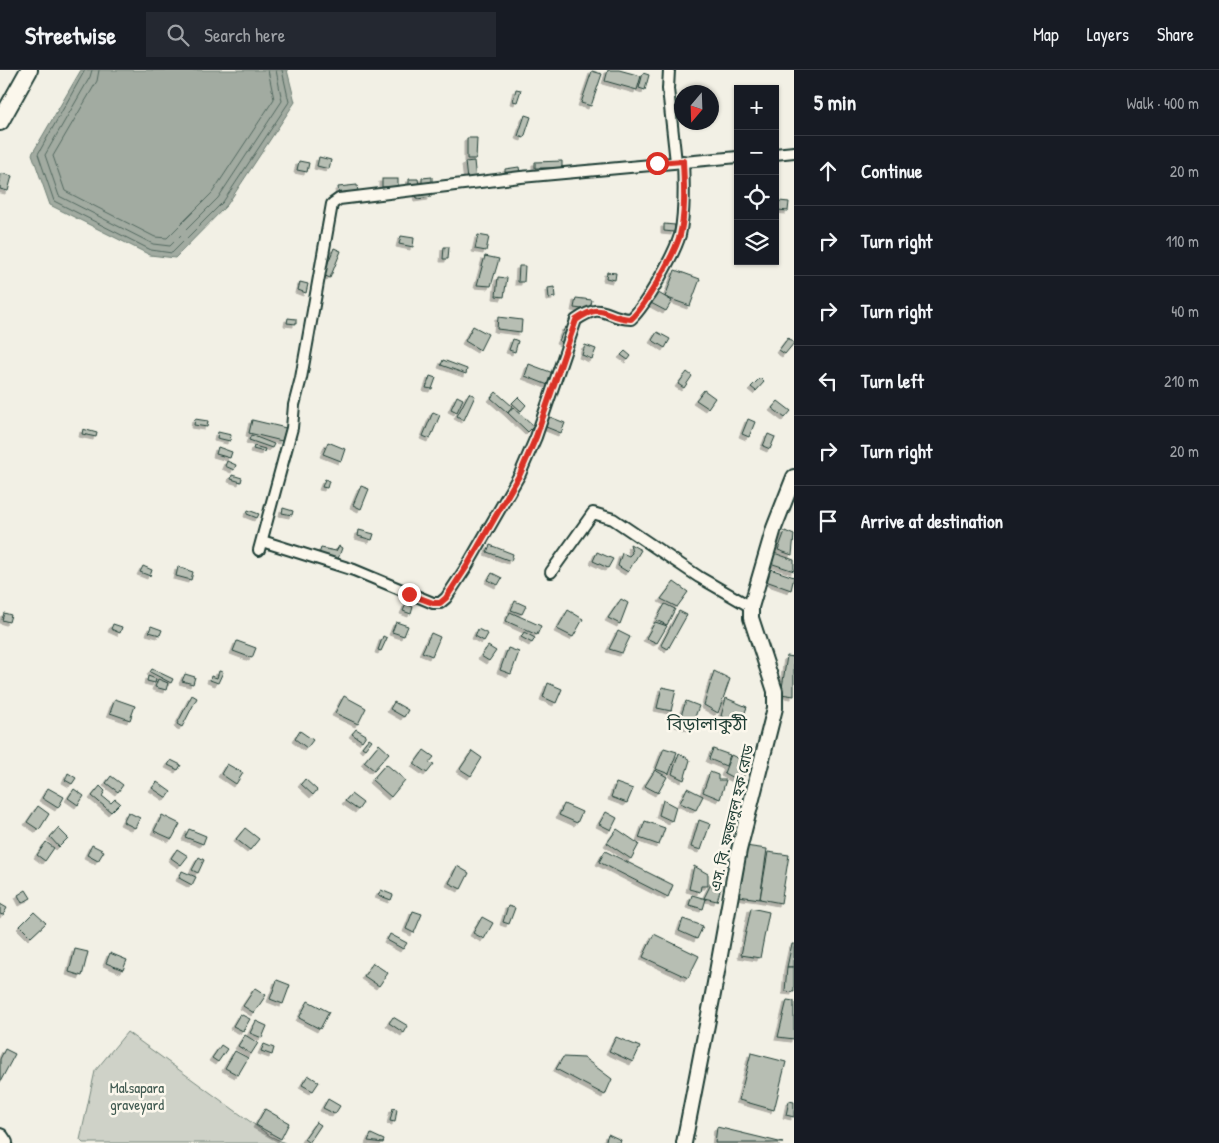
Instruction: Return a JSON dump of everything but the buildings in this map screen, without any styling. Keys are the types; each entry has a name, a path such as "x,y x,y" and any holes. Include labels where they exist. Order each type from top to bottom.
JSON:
{"main road":[{"path":"0,122 29,70"},
{"name":"এস. বি. ফজলুল হক রোড","path":"684,1143 739,850 775,708 775,691 751,618 751,607 774,528 794,477"},
{"path":"0,1137 4,1143"}],"street":[{"path":"670,70 668,89 679,161 684,185 680,235 665,268 631,319 599,310 588,312 576,320 536,437 520,474 467,566 446,598 440,603 433,603 354,570 261,546 292,428 294,405 301,378 332,204 339,199 521,176 679,161 734,156"},
{"path":"779,154 794,152"},
{"path":"551,572 593,513 601,514 613,519 699,577 751,607"}],"green space":[{"name":"Malsapara graveyard","path":"127,1032 270,1136 285,1143 83,1143 80,1140 95,1071"}],"water":[{"path":"81,70 287,70 295,102 227,205 175,258 150,255 50,205 32,154"}],"district":[{"name":"বিড়ালাকুঠী","path":"707,724"}],"route":[{"path":"409,594 433,603 440,603 446,598 467,566 520,474 536,437 576,320 593,310 631,319 665,268 680,235 684,185 683,161 657,163"}]}
